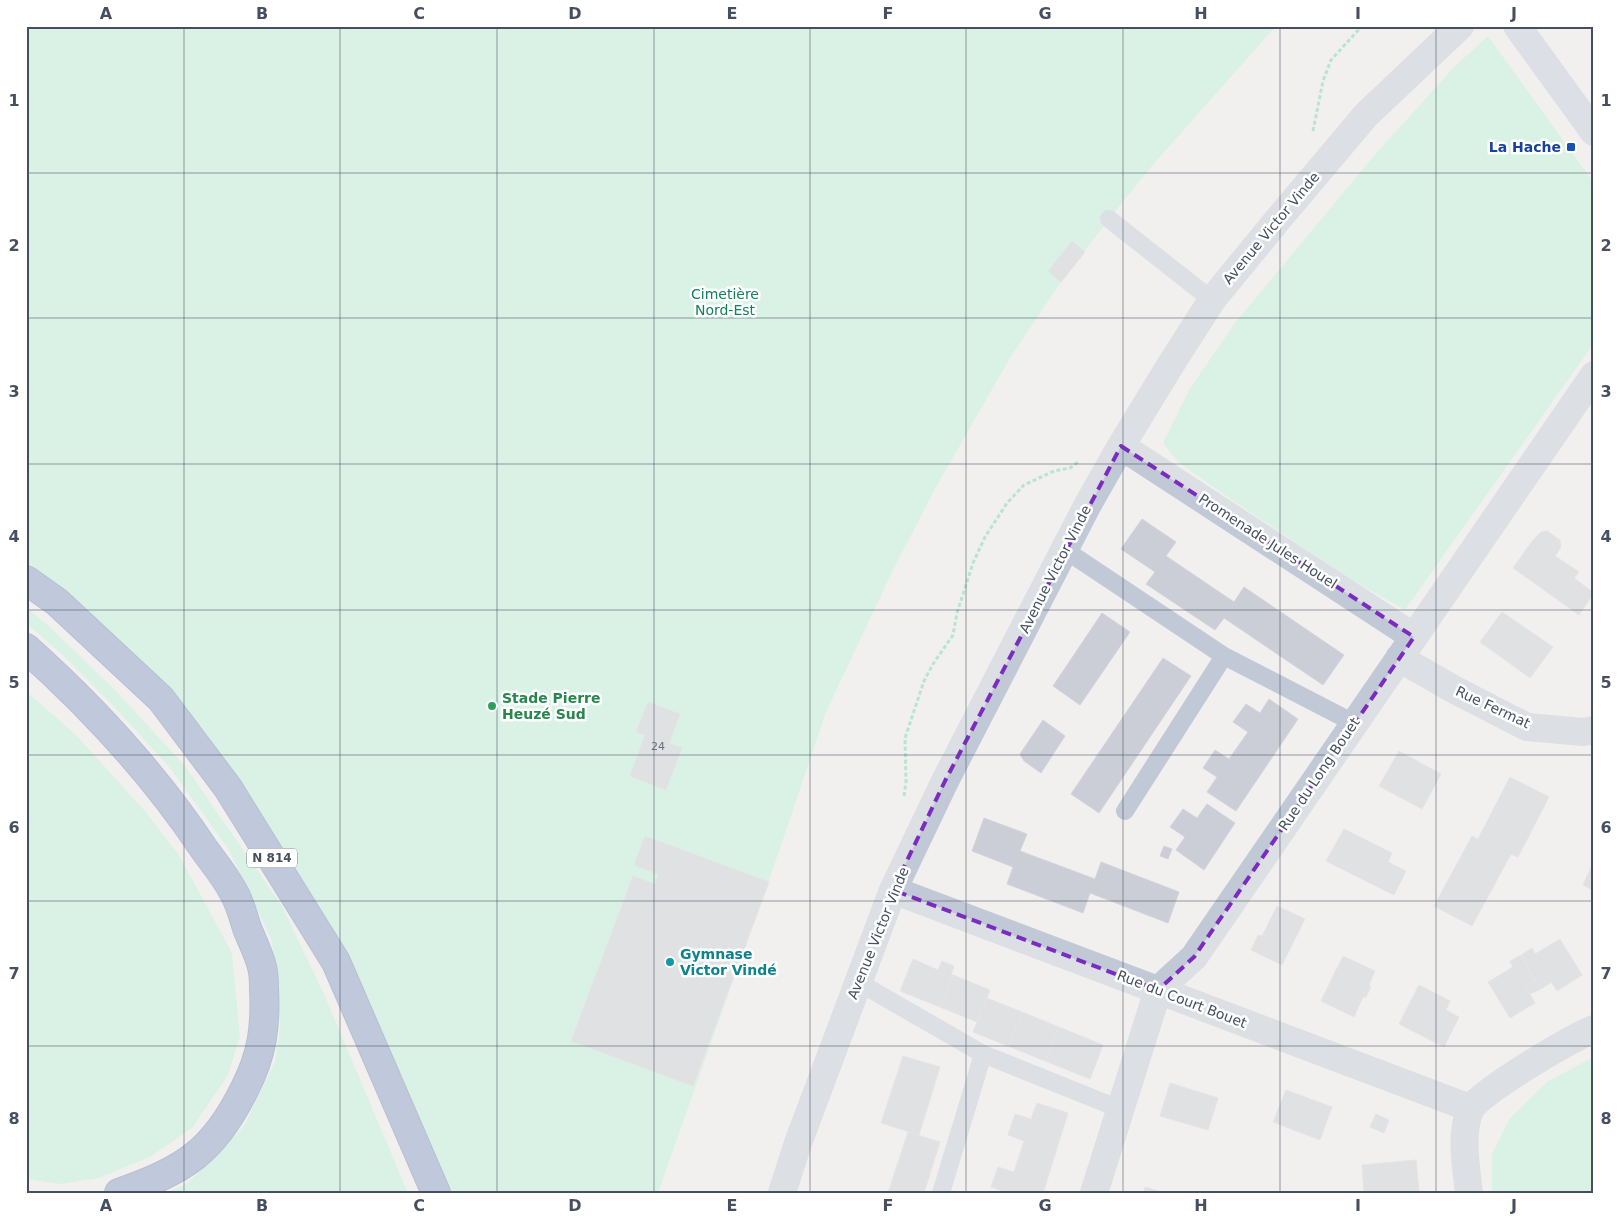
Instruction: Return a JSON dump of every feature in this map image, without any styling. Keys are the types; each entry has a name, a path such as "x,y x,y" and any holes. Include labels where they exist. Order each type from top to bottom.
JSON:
{"highway":[{"name":"N 814","path":"26,580 57,602 161,700 228,788 336,962 436,1193"},
{"path":"26,648 112,732 151,777 186,822 234,893 263,968 265,1014 262,1044 254,1070 239,1101 221,1130 197,1155 178,1169 155,1180 119,1193"}],"street":[{"name":"Avenue Victor Vinde","path":"782,1193 798,1143 893,890 945,781 1087,506 1121,446 1212,300 1366,115 1460,26"},
{"path":"1517,26 1594,132"},
{"name":"Rue du Long Bouet","path":"1094,1193 1158,990 1194,957 1594,375"},
{"name":"Promenade Jules Houel","path":"1121,446 1407,647"},
{"name":"Rue Fermat","path":"1407,647 1455,690 1527,727 1583,732 1594,730"},
{"name":"Rue du Court Bouet","path":"893,890 1470,1108"},
{"path":"1469,1193 1465,1136 1470,1108 1494,1087 1563,1045 1594,1029"}],"lane":[{"path":"1109,219 1212,300"},
{"path":"1065,550 1224,656 1354,723"},
{"path":"1125,811 1224,656"},
{"path":"858,982 983,1054 1120,1109"},
{"path":"940,1193 983,1054"}],"path":[{"path":"1321,97 1323,81 1331,60 1362,26"},
{"path":"904,759 905,738 915,706 933,664 953,635 957,613 973,563 984,537 1007,503 1024,485 1054,471"}],"highlighted area":[{"path":"1121,446 1414,637 1194,957 1158,990 893,890 945,781"}],"green space":[{"name":"Cimetière Nord-Est","path":"26,26 1276,26 1151,167 1061,282 1010,358 935,489 893,570 826,712 784,837 658,1193 436,1193 336,962 228,788 26,580"},
{"path":"1488,36 1594,183 1594,343 1405,610 1352,580 1232,500 1178,462 1163,443 1189,390 1234,324 1372,158 1455,66"},
{"path":"26,607 50,627 117,692 185,766 282,906 324,994 408,1193 166,1193 188,1183 244,1126 275,1061 280,1029 278,979 271,939 229,850 170,768 68,660 26,623"},
{"path":"26,691 76,735 145,811 179,855 232,953 240,1036 228,1075 192,1128 150,1157 99,1178 60,1184 26,1179"},
{"path":"1594,1057 1594,1193 1492,1193 1492,1154 1510,1118 1548,1081"}],"building":[{"path":"1072,241 1085,252 1070,271 1056,261"},
{"path":"1056,261 1070,271 1061,282 1048,271"},
{"path":"1142,519 1176,542 1166,556 1234,602 1244,587 1344,655 1323,685 1224,618 1215,630 1146,584 1155,572 1121,549"},
{"path":"1547,531 1560,540 1561,547 1555,556 1579,572 1574,578 1594,593 1579,615 1513,568 1533,540 1541,532"},
{"path":"1502,612 1553,647 1530,678 1480,642"},
{"path":"1102,613 1130,632 1080,705 1053,686"},
{"path":"1163,658 1191,676 1099,813 1071,794"},
{"path":"1269,699 1298,719 1236,811 1207,792 1217,777 1203,768 1215,750 1229,759 1248,732 1233,722 1246,704 1260,713"},
{"path":"648,702 680,714 669,743 682,748 666,790 630,776 645,735 636,732"},
{"path":"1043,720 1065,736 1041,773 1024,761 1020,754"},
{"path":"1399,751 1441,774 1422,809 1379,786"},
{"path":"1510,777 1549,797 1518,857 1511,854 1472,926 1434,906 1472,836 1478,839"},
{"path":"1207,804 1235,823 1204,870 1176,850 1185,837 1170,827 1183,809 1197,818"},
{"path":"984,818 1027,834 1020,851 1095,879 1101,862 1179,892 1168,923 1090,893 1083,913 1007,884 1013,867 972,851"},
{"path":"1344,829 1392,853 1388,862 1406,871 1394,895 1326,861"},
{"name":"Gymnase Victor Vindé","path":"645,836 769,882 693,1086 571,1041 633,876 655,884 658,874 634,865"},
{"path":"1164,846 1172,849 1168,859 1160,856"},
{"path":"1594,861 1594,891 1583,885"},
{"path":"1277,906 1305,919 1282,965 1251,950 1258,935 1262,936"},
{"path":"1560,939 1582,975 1557,991 1546,974 1535,980 1521,955 1532,948 1535,954"},
{"path":"1521,955 1535,980 1525,986 1535,1003 1510,1018 1488,982 1513,967 1510,961"},
{"path":"1343,956 1375,971 1369,985 1371,987 1366,997 1363,997 1354,1017 1321,1001"},
{"path":"913,959 938,970 942,961 954,966 951,975 953,975 940,1007 900,991"},
{"path":"1546,974 1552,982 1541,989 1535,980"},
{"path":"953,975 990,990 977,1022 940,1007"},
{"path":"1535,980 1541,989 1530,994 1525,986"},
{"path":"1419,985 1450,1001 1446,1010 1459,1017 1444,1047 1399,1024"},
{"path":"987,998 1022,1012 1008,1046 973,1032"},
{"path":"1022,1012 1059,1027 1045,1061 1008,1046"},
{"path":"1059,1027 1103,1045 1090,1079 1045,1061"},
{"path":"903,1056 940,1067 919,1135 881,1123"},
{"path":"1170,1083 1218,1098 1208,1130 1160,1116"},
{"path":"1286,1090 1332,1107 1320,1140 1273,1122"},
{"path":"1037,1103 1068,1113 1043,1193 1008,1193 991,1187 998,1167 1014,1172 1024,1141 1008,1135 1015,1114 1031,1119"},
{"path":"1376,1114 1389,1120 1384,1133 1370,1127"},
{"path":"908,1132 940,1142 924,1193 888,1193"},
{"path":"1416,1160 1419,1191 1364,1193 1362,1165"},
{"path":"1145,1187 1165,1193 1144,1193"}],"place":[{"name":"La Hache","path":"1571,147"},
{"name":"Stade Pierre Heuzé Sud","path":"492,706"},
{"name":"Gymnase Victor Vindé","path":"670,962"}]}
